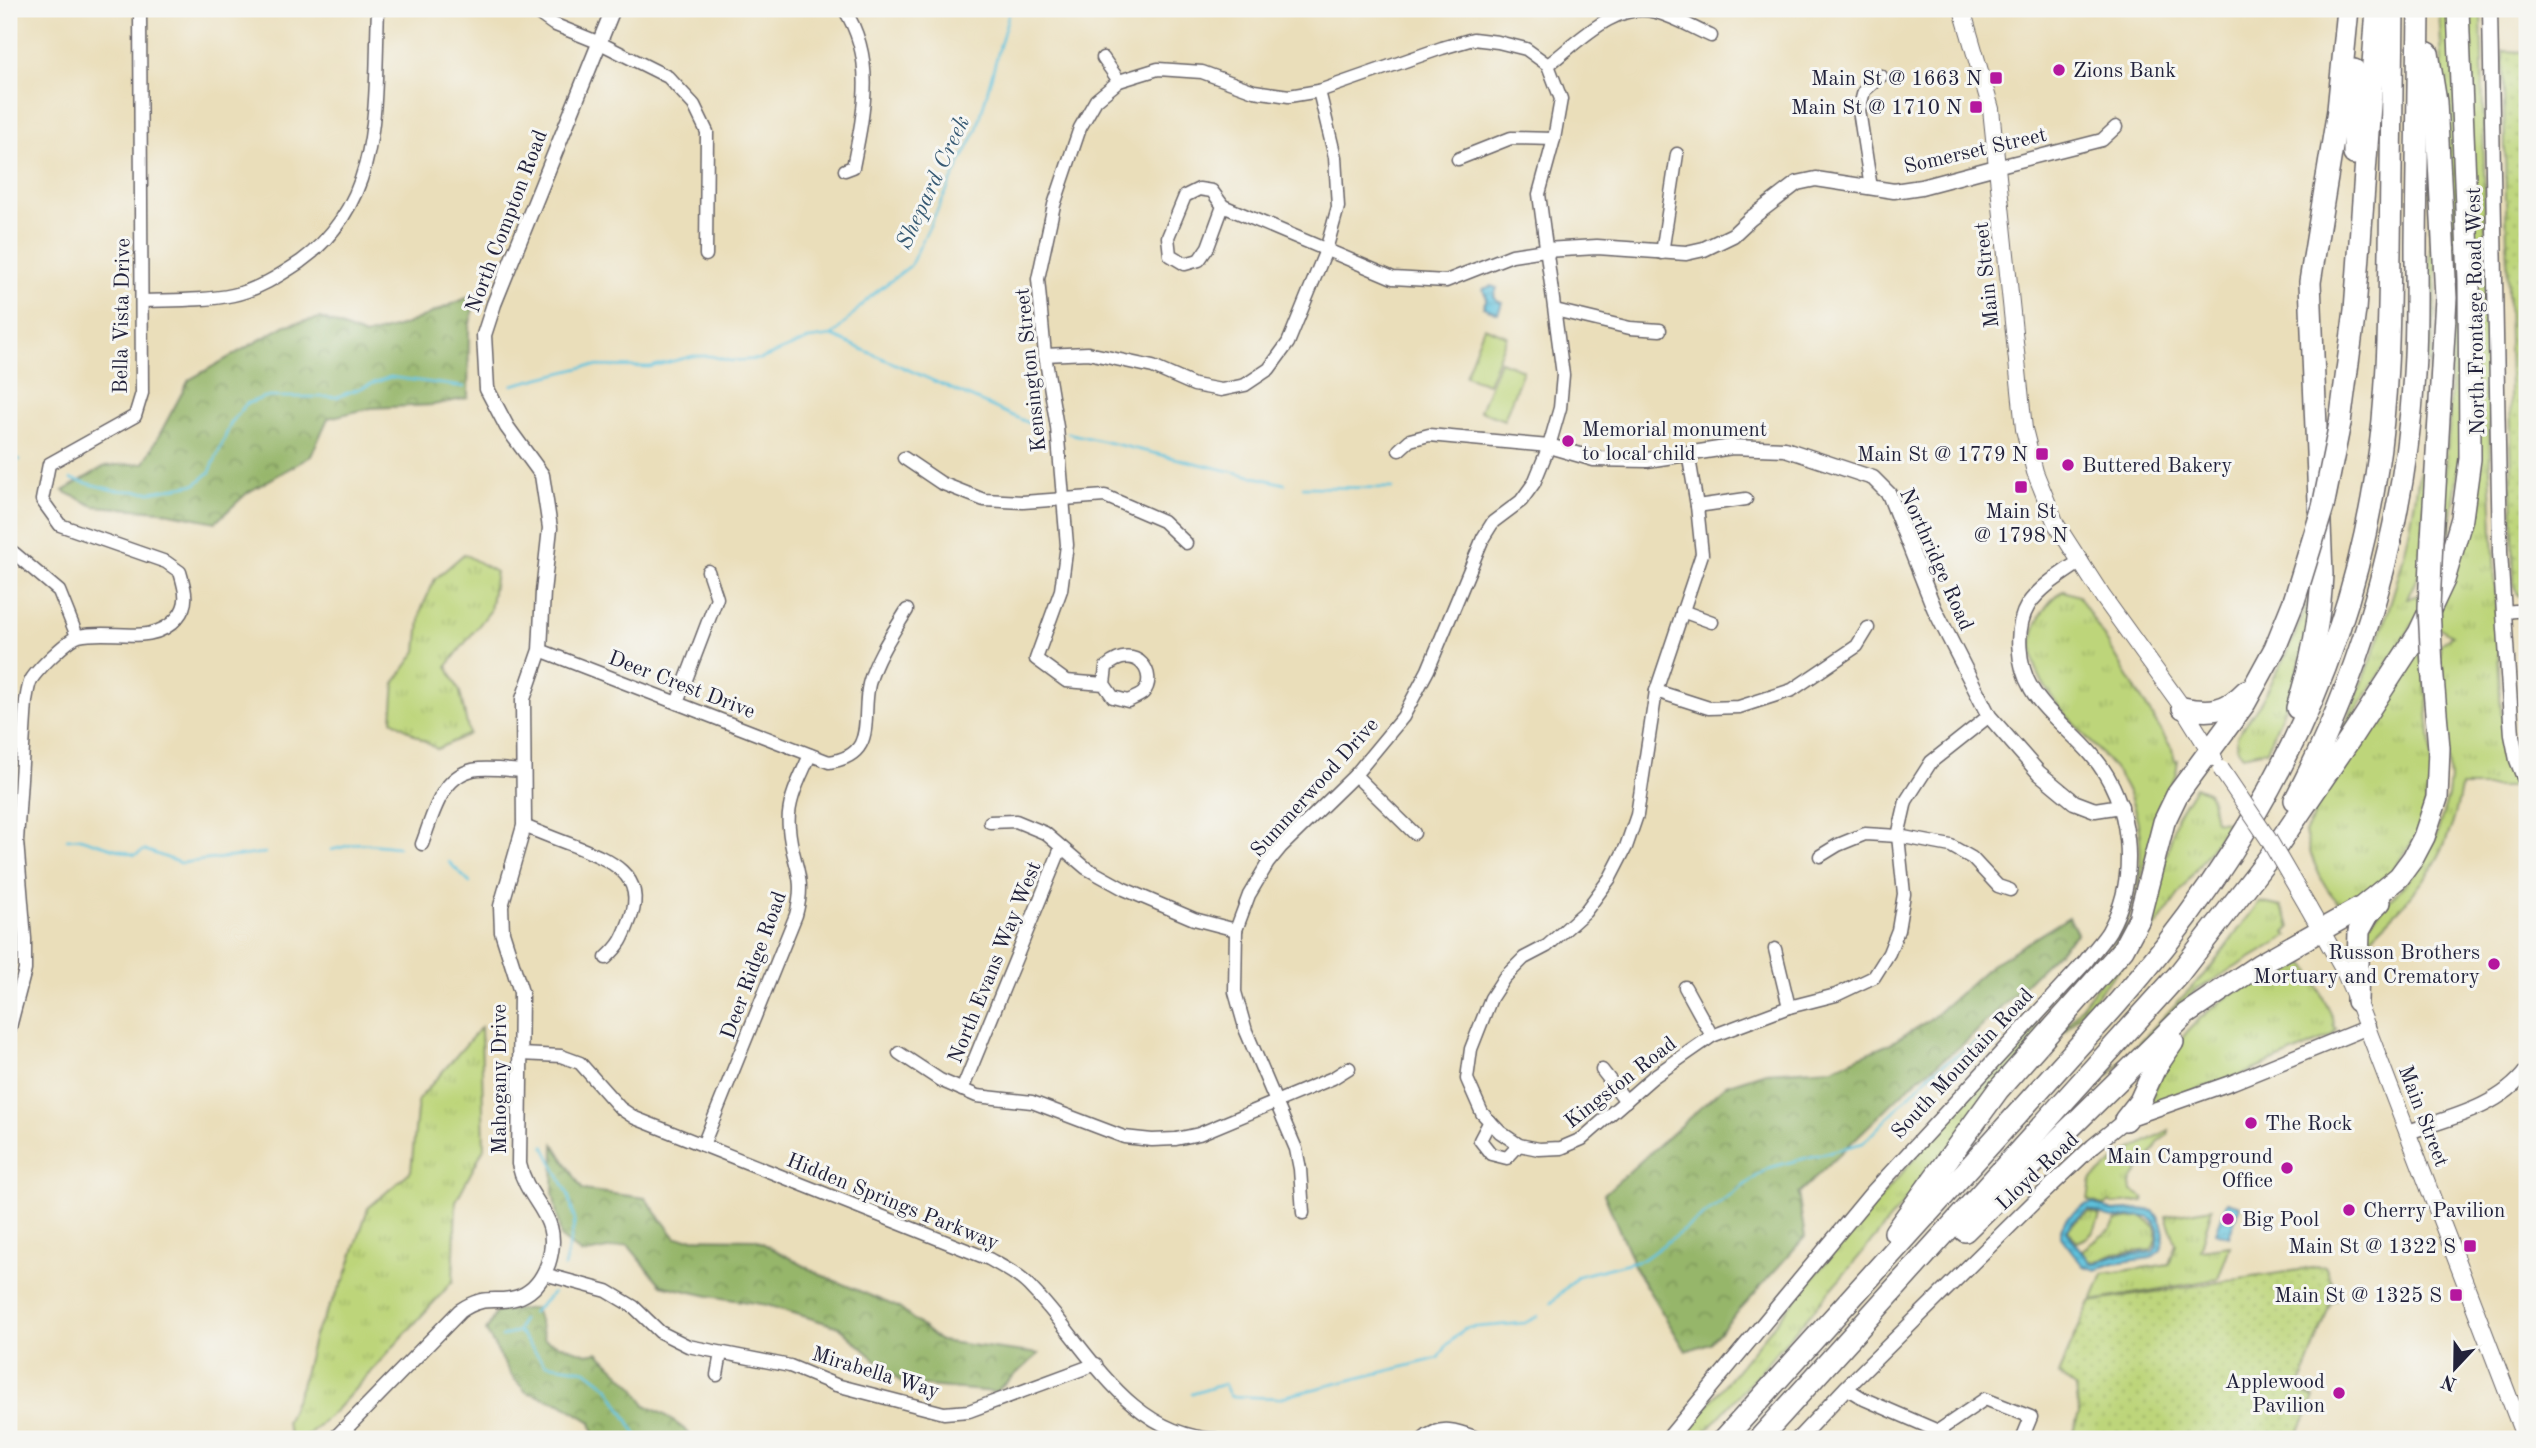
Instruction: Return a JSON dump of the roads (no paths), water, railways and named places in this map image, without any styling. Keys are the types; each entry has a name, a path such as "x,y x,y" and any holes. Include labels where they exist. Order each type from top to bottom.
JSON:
{"highway":[{"path":"2225,864 2281,750 2294,717 2308,670 2321,600 2322,542 2310,282 2338,110 2348,9"},
{"path":"2352,328 2354,9"},
{"path":"1792,1363 1878,1256 1998,1090 2123,949 2139,919 2164,822 2177,795 2245,703 2275,648 2294,601 2323,507 2340,423 2355,310 2377,9"},
{"path":"1724,1439 2149,968 2173,939 2248,830 2277,775 2323,675 2347,603 2369,519 2380,448 2388,371 2393,9"},
{"path":"1832,1359 2186,1014 2232,982 2362,907 2393,881 2413,858 2424,837 2437,797 2439,748 2429,608 2446,298 2436,102 2420,9"},
{"path":"2237,898 2287,816 2338,708 2371,614 2394,527 2414,374 2420,9"},
{"path":"1759,1439 2178,975 2271,856 2409,650 2444,580 2462,518 2470,459 2471,383 2458,9"},
{"path":"2183,708 2217,710 2234,703 2259,677"},
{"path":"2357,1001 2359,931 2369,913 2392,888 2393,881"},
{"path":"2125,1120 2140,1101 2154,1070 2197,1008"}],"main road":[{"name":"Main Street","path":"1962,9 1992,109 2024,429 2047,507 2081,561"},
{"path":"2081,561 2209,749"},
{"name":"Main Street","path":"2209,749 2269,840 2322,929 2357,1001 2525,1439"}],"street":[{"name":"Bella Vista Drive","path":"77,636 152,634 169,627 182,612 187,596 180,572 166,562 60,525 42,500 49,464 135,416 142,393 141,9"},
{"path":"143,301 234,295 261,286 309,255 331,234 362,181 369,155 374,122 378,9"},
{"path":"532,9 553,24 600,43 668,77 694,105 707,132 706,255"},
{"name":"North Compton Road","path":"540,650 550,528 542,475 508,427 487,389 485,335 494,304 613,9"},
{"path":"844,9 854,24 864,58 865,90 853,167 845,170"},
{"name":"North Frontage Road West","path":"2490,9 2500,552 2512,736 2517,760 2527,785"},
{"path":"1549,446 1560,408 1563,375 1539,194 1554,139 1561,99 1549,65 1606,20 1627,12 1654,11 1711,36"},
{"name":"Kensington Street","path":"1104,684 1066,681 1036,659 1061,590 1067,545 1057,427 1045,355 1038,279 1054,205 1080,128 1097,100 1119,81 1158,69 1202,72 1254,90 1289,96 1319,91 1474,39 1526,49 1549,65"},
{"path":"1103,58 1119,81"},
{"path":"1871,188 1859,110 1864,91 1881,76"},
{"path":"1045,355 1088,353 1153,367 1194,385 1221,390 1245,386 1269,369 1288,343 1325,250 1338,207 1335,158 1319,91"},
{"name":"Somerset Street","path":"1223,206 1208,247 1199,260 1185,264 1170,256 1168,237 1185,196 1199,189 1212,191 1223,206 1393,278 1446,281 1511,255 1545,250 1597,247 1686,253 1704,249 1722,242 1797,183 1816,179 1894,191 1921,187 2102,140 2116,127"},
{"path":"1458,159 1511,138 1554,139"},
{"path":"1662,253 1677,155"},
{"path":"1555,310 1630,328 1660,330"},
{"name":"Northridge Road","path":"1399,450 1410,440 1429,435 1549,446 1594,459 1647,460 1732,447 1785,449 1873,478 1889,494 1934,608 1989,716 2039,773 2074,802 2095,810 2122,806"},
{"name":"Summerwood Drive","path":"1303,1213 1296,1149 1246,1031 1235,992 1236,930 1249,895 1268,863 1355,775 1404,717 1428,670 1483,538 1493,522 1521,501 1534,483 1549,446"},
{"path":"1490,1121 1480,1140 1491,1154 1507,1158 1519,1145 1500,1132 1490,1121 1482,1113 1467,1079 1471,1049 1491,998 1504,978 1524,958 1547,946 1585,912 1610,878 1626,847 1637,815 1656,691 1702,554 1688,452"},
{"path":"904,458 941,483 984,500 1023,502 1105,496 1163,521 1186,543"},
{"path":"1697,506 1746,499"},
{"path":"9,552 14,553 59,591 77,636 31,680 26,701 17,841 26,970 9,1031"},
{"name":"South Mountain Road","path":"1668,1439 1871,1194 2086,961 2109,930 2123,893 2128,858 2122,806 2113,785 2093,756 2030,687 2021,659 2020,630 2027,607 2042,588 2081,561"},
{"path":"677,703 717,598 708,571"},
{"name":"Deer Crest Drive","path":"540,650 829,762 844,760 858,749 866,733 869,685 880,655 907,610"},
{"path":"2504,612 2527,610"},
{"path":"1682,611 1712,622"},
{"path":"1656,691 1709,708 1739,706 1792,690 1857,646 1868,628"},
{"name":"Mahogany Drive","path":"540,650 523,699 524,826 501,906 502,932 521,992 519,1164 523,1179 542,1208 551,1229 553,1248 544,1274"},
{"path":"1117,657 1131,657 1140,662 1147,671 1148,682 1143,693 1128,701 1112,696 1104,684 1106,667 1117,657"},
{"name":"Kingston Road","path":"1519,1145 1539,1149 1561,1148 1582,1139 1653,1077 1712,1036 1789,1007 1836,995 1874,977 1889,953 1900,918 1904,894 1898,836 1906,801 1931,762 1989,716"},
{"name":"Deer Ridge Road","path":"704,1145 801,897 802,879 788,827 789,810 810,755"},
{"path":"422,844 445,788 457,776 476,769 523,771"},
{"path":"1355,775 1414,833"},
{"path":"990,822 1016,821 1045,833 1086,868 1124,889 1195,919 1236,930"},
{"path":"524,826 603,858 621,869 631,884 633,911 621,944 606,958"},
{"path":"1820,856 1865,834 1898,836 1951,846 1972,859 1998,886 2010,890"},
{"name":"North Evans Way West","path":"962,1090 1061,848"},
{"path":"1775,949 1789,1007"},
{"path":"1685,987 1712,1036"},
{"name":"Lloyd Road","path":"1798,1439 2035,1201 2125,1120 2233,1082 2368,1027"},
{"path":"899,1053 940,1080 977,1096 1032,1102 1124,1137 1152,1140 1199,1134 1333,1078 1349,1068"},
{"name":"Hidden Springs Parkway","path":"520,1054 561,1056 580,1063 620,1108 635,1118 989,1259 1014,1273 1032,1288 1121,1396 1140,1413 1184,1434 1216,1439"},
{"path":"1602,1070 1626,1101"},
{"path":"2408,1132 2480,1107 2509,1089 2527,1070"},
{"path":"335,1439 460,1311 473,1302 519,1297 532,1290 544,1274"},
{"name":"Mirabella Way","path":"544,1274 607,1291 634,1307 660,1332 688,1346 790,1366 836,1385 944,1413 969,1411 1096,1364"},
{"path":"717,1375 722,1353"},
{"path":"1846,1388 1936,1435 1985,1399 2031,1417 2022,1439"},
{"path":"1423,1439 1431,1432 1452,1429 1480,1439"}],"water":[{"path":"1491,286 1497,288 1494,296 1502,303 1498,313 1483,307 1487,298 1483,289"},
{"name":"Big Pool","path":"2227,1202 2240,1206 2229,1237 2216,1232"},
{"path":"2092,1203 2113,1211 2153,1211 2163,1229 2161,1250 2151,1258 2113,1263 2097,1270 2083,1266 2061,1237 2061,1229 2066,1219 2084,1205","holes":["2088,1210 2112,1218 2141,1216 2152,1219 2158,1231 2155,1249 2153,1252 2114,1256 2095,1264 2091,1263 2067,1230 2071,1223"]}],"waterway":[{"name":"Shepard Creek","path":"832,336 871,296 910,266 977,129 1010,9"},
{"name":"Shepard Creek","path":"512,385 588,366 650,367 693,356 711,356 730,361 761,359 809,339 832,336 1038,427"},
{"name":"Shepard Creek","path":"71,479 113,490 151,492 196,484 210,472 231,423 246,404 265,397 337,397 390,377 464,387"},
{"name":"Shepard Creek","path":"1068,433 1285,484"},
{"name":"Shepard Creek","path":"9,455 20,460"},
{"name":"Shepard Creek","path":"1303,487 1392,488"},
{"path":"67,839 80,838 135,855 145,850 181,863 265,853"},
{"path":"331,850 359,843 398,847"},
{"path":"449,862 470,883"},
{"path":"1551,1303 1578,1276 1644,1259 1768,1168 1863,1143 1932,1072 1981,1039"},
{"path":"544,1146 568,1194 575,1221 564,1267"},
{"path":"532,1313 553,1293"},
{"path":"1192,1394 1224,1384 1230,1396 1278,1398 1439,1358 1447,1345 1465,1328 1525,1323 1538,1316"},
{"path":"522,1319 518,1331 545,1364 586,1370 608,1387 639,1439"},
{"path":"502,1337 518,1331"}],"place":[{"name":"Zions Bank","path":"2059,70"},
{"name":"Main St @ 1663 N","path":"1996,78"},
{"name":"Main St @ 1710 N","path":"1976,107"},
{"name":"Memorial monument to local child","path":"1568,441"},
{"name":"Main St @ 1779 N","path":"2042,454"},
{"name":"Buttered Bakery","path":"2068,465"},
{"name":"Main St @ 1798 N","path":"2021,487"},
{"name":"Russon Brothers Mortuary and Crematory","path":"2494,964"},
{"name":"The Rock","path":"2251,1123"},
{"name":"Main Campground Office","path":"2287,1168"},
{"name":"Cherry Pavilion","path":"2349,1210"},
{"name":"Big Pool","path":"2228,1219"},
{"name":"Main St @ 1322 S","path":"2470,1246"},
{"name":"Main St @ 1325 S","path":"2456,1295"},
{"name":"Applewood Pavilion","path":"2339,1393"}]}
